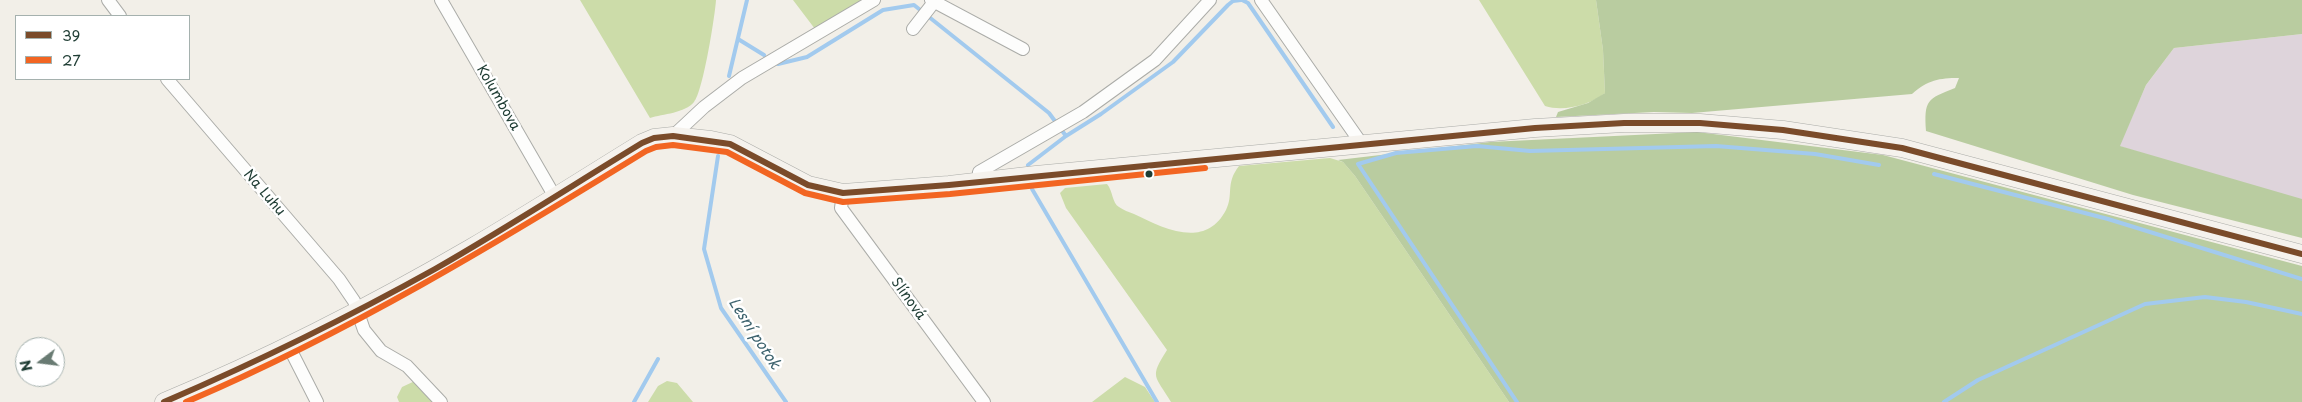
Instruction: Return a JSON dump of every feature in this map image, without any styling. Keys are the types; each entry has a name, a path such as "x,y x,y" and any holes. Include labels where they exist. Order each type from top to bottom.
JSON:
{"street":[{"path":"108,0 119,15"},
{"name":"Kolumbova","path":"441,0 555,197"},
{"path":"673,136 704,107 735,83 874,0"},
{"path":"978,181 980,172 1084,112 1154,60 1210,0"},
{"path":"1261,0 1361,144"},
{"path":"925,12 1023,49"},
{"name":"Na Luhu","path":"168,80 339,279 354,300 364,330 381,350 407,366 440,402"},
{"path":"164,402 288,346 472,248 642,143 654,138 673,136 730,144 808,185 844,192 1535,128 1624,123 1700,123 1783,130 1902,148 2302,254"},
{"name":"Slínová","path":"844,192 841,208 984,402"},
{"path":"288,346 317,402"}],"shaded area":[{"path":"2302,34 2302,203 2119,146 2146,85 2174,48"}],"green space":[{"path":"580,0 716,0 705,70 694,102 680,111 650,118"},
{"path":"793,0 864,0 815,29"},
{"path":"1479,0 1596,0 1603,50 1605,93 1592,101 1568,108 1545,106"},
{"path":"1596,0 2302,0 2302,34 2174,48 2146,85 2120,146 2302,199 2302,238 2133,195 1926,131 1926,113 1929,102 1938,95 1955,88 1959,78 1934,81 1912,94 1692,113 1654,112 1556,117 1558,112 1588,103 1605,93 1603,50"},
{"path":"1697,132 1883,155 2302,266 2302,402 1509,402 1355,176 1343,162 1338,160 1490,142"},
{"path":"1330,158 1343,162 1355,176 1509,402 1171,402 1156,376 1158,366 1167,350 1066,208 1060,193 1065,188 1107,184 1115,203 1122,209 1170,229 1195,233 1207,229 1217,222 1226,210 1232,178 1239,166"},
{"path":"1125,377 1145,387 1155,402 1092,402"},
{"path":"417,380 436,402 399,402 397,397 402,387"},
{"path":"667,381 677,383 693,402 648,402 658,386"}],"waterway":[{"name":"Lesní potok","path":"729,76 747,0"},
{"path":"778,64 807,57 883,10 914,5 1049,113 1066,136 1101,114 1173,62 1228,5 1233,1 1241,0"},
{"path":"1242,0 1248,3 1333,127"},
{"path":"738,39 764,55"},
{"path":"1028,165 1066,136"},
{"path":"1517,402 1358,164 1396,153 1477,146 1530,151 1716,146 1815,154 1879,165"},
{"name":"Lesní potok","path":"718,156 704,249 721,308 786,402"},
{"path":"1934,174 2108,219 2302,279"},
{"path":"1032,189 1157,402"},
{"path":"1944,402 1978,380 2145,304 2205,297 2246,302 2302,314"},
{"path":"634,402 658,359"}],"transit line":[{"name":"39","path":"164,402 267,355 369,305 461,254 642,143 654,138 673,136 730,144 808,185 843,193 949,185 1535,128 1624,123 1700,123 1783,130 1902,148 2302,254"},
{"name":"27","path":"186,402 305,347 363,317 478,253 646,151 656,147 673,145 727,152 805,193 843,202 950,194 1205,168"}]}
